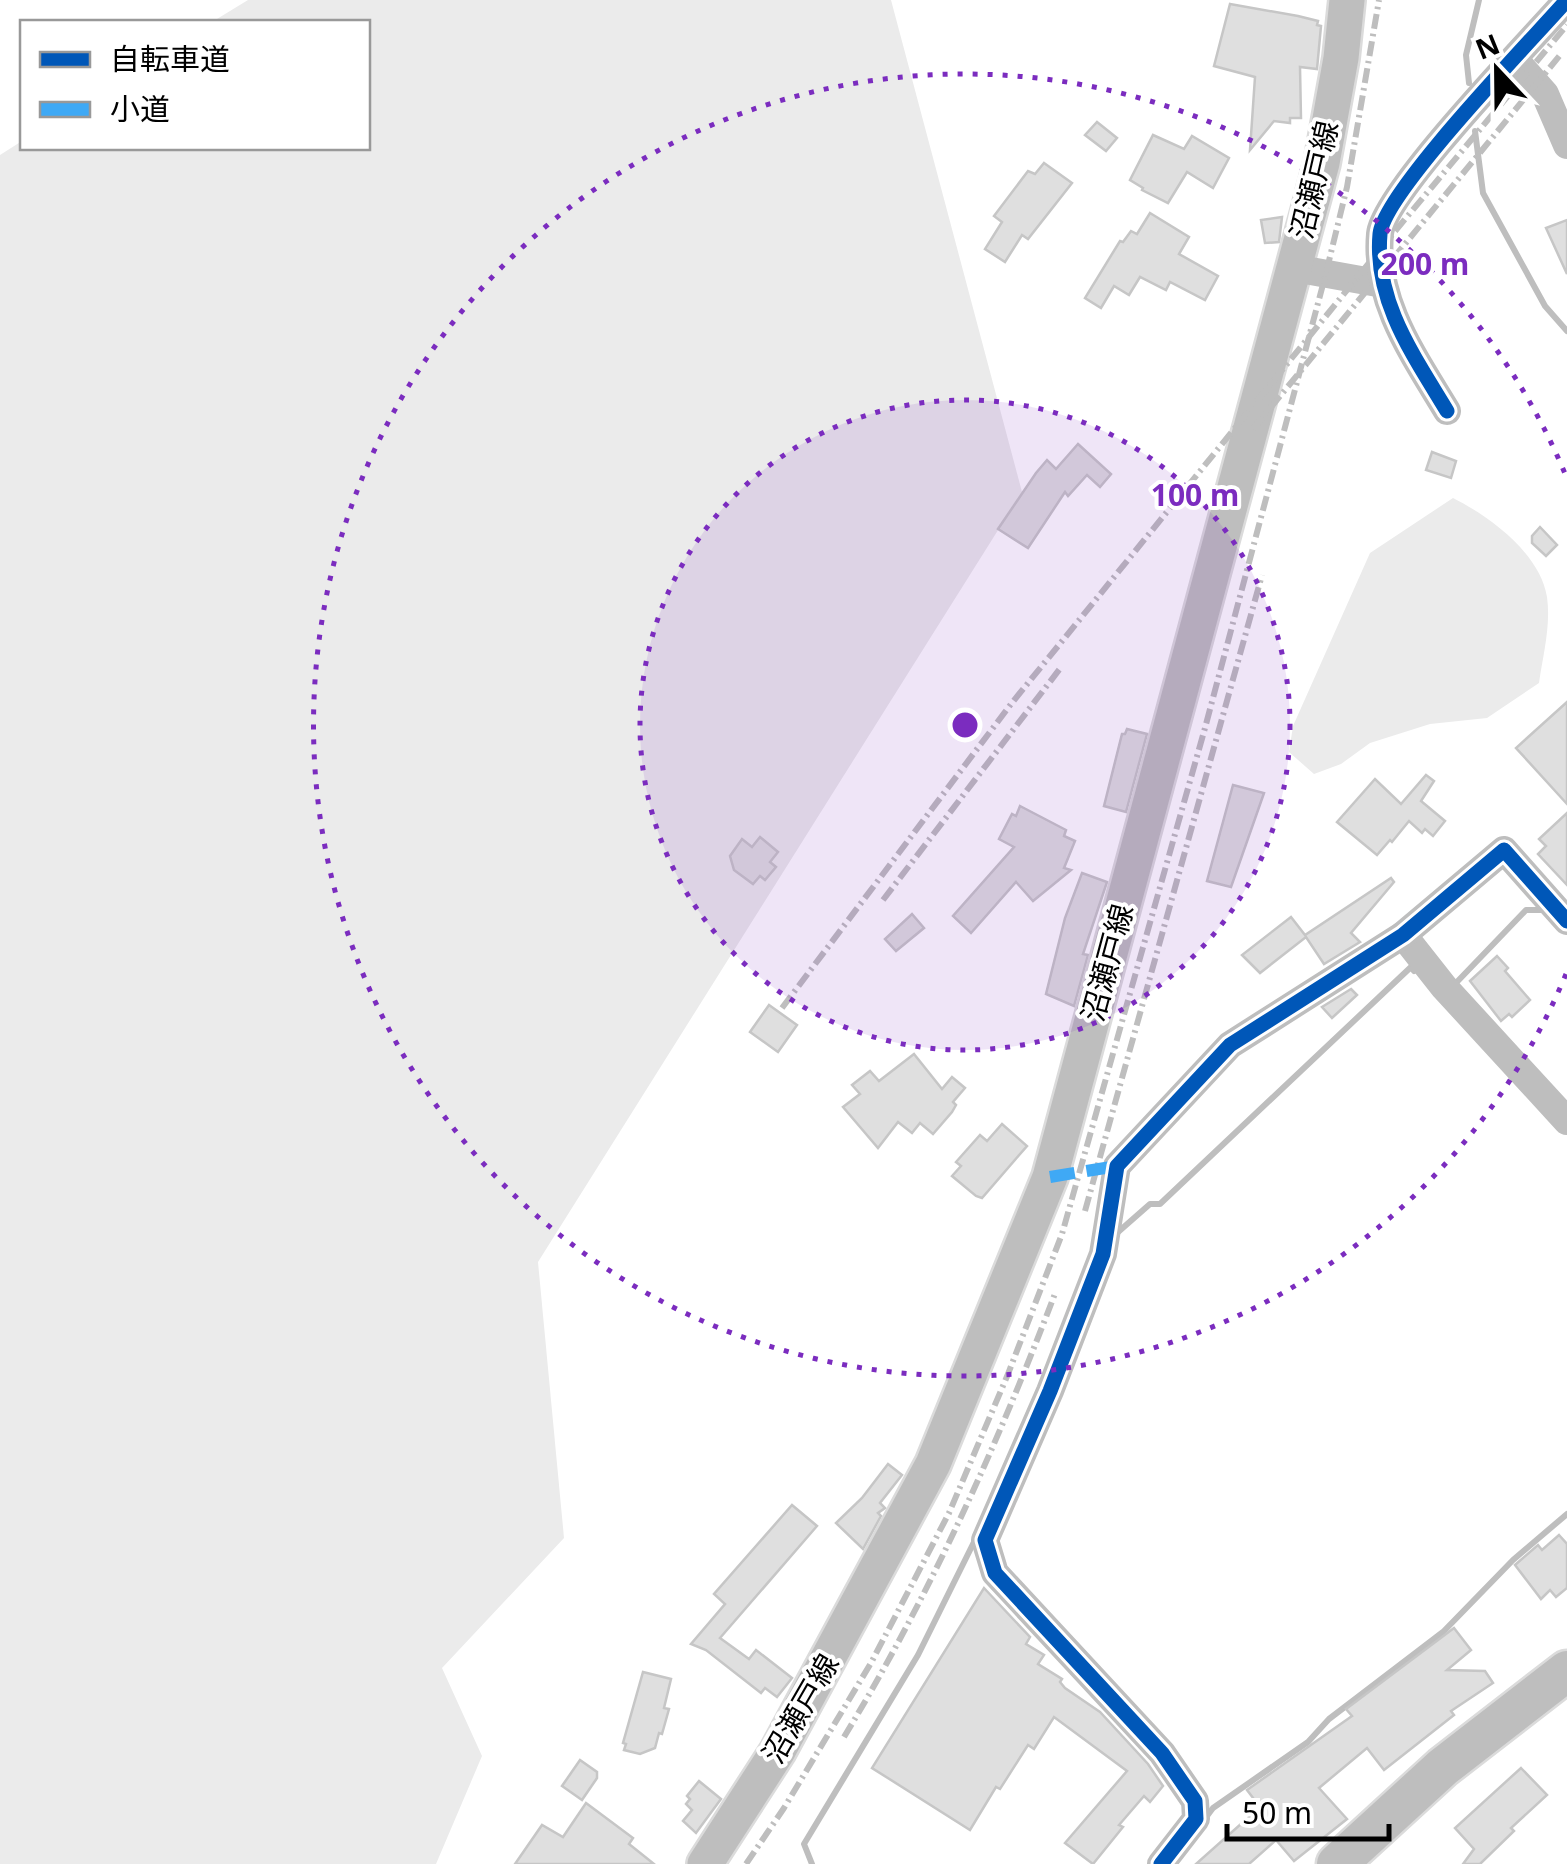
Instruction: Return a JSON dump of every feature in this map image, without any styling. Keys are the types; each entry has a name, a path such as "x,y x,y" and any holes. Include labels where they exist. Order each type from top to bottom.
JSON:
{"highway":[{"path":"1337,1864 1444,1767 1567,1671"}],"main road":[{"name":"沼瀬戸線","path":"704,1864 778,1751 932,1464 1050,1178 1322,164 1348,0"}],"street":[{"path":"1447,411 1400,333 1383,284 1380,234 1384,216 1431,153 1567,0"},
{"path":"1515,60 1545,94 1567,145"},
{"path":"1294,268 1383,284"},
{"path":"1161,1864 1196,1819 1194,1801 1162,1753 995,1573 985,1540 1050,1391 1102,1254 1116,1166 1230,1045 1403,935 1504,850 1567,921"},
{"path":"1403,935 1567,1121"}],"shaded area":[{"path":"248,0 891,0 1022,492 538,1262 564,1538 442,1668 482,1756 436,1864 0,1864 0,155 20,142 20,150 370,150 370,20 215,20"},
{"path":"1453,498 1511,538 1542,581 1548,619 1539,683 1487,718 1430,724 1370,743 1341,764 1314,774 1289,752 1293,726 1370,553"}],"building":[{"path":"1230,4 1298,16 1318,21 1321,26 1317,69 1300,67 1301,118 1290,118 1290,123 1274,121 1250,150 1255,77 1214,66"},
{"path":"1097,122 1117,138 1106,151 1085,135"},
{"path":"1153,135 1184,149 1192,136 1229,158 1213,188 1187,172 1168,203 1130,180"},
{"path":"1044,163 1072,183 1028,239 1022,235 1005,262 985,249 1002,222 994,216 1028,171 1035,174"},
{"path":"1150,213 1189,237 1179,254 1218,276 1205,300 1170,282 1166,290 1140,277 1129,295 1114,286 1101,308 1085,298 1120,241 1131,231 1137,234"},
{"path":"1282,217 1279,242 1265,243 1261,220"},
{"path":"1567,220 1567,274 1546,228"},
{"path":"1078,444 1111,474 1100,487 1087,475 1068,496 1065,492 1028,548 998,529 1047,460 1056,469"},
{"path":"1432,452 1456,461 1451,478 1426,470"},
{"path":"1540,527 1557,545 1546,556 1532,543 1532,536"},
{"path":"1567,702 1567,804 1516,748"},
{"path":"1127,729 1147,734 1126,812 1104,806 1122,734"},
{"path":"1426,775 1434,781 1421,801 1445,821 1433,836 1425,829 1422,833 1409,821 1377,855 1337,822 1375,779 1401,804"},
{"path":"1233,785 1264,793 1231,887 1207,881"},
{"path":"1020,806 1066,830 1064,836 1075,841 1064,868 1071,870 1033,901 1016,882 971,933 953,916 1014,847 999,839"},
{"path":"1567,813 1567,885 1538,854 1546,846 1539,839"},
{"path":"760,837 778,852 770,862 776,867 765,880 760,876 753,884 734,870 730,856 742,839 752,847"},
{"path":"1082,873 1107,882 1083,954 1088,955 1074,1006 1046,994 1065,918"},
{"path":"1391,878 1394,882 1351,933 1360,942 1324,964 1306,937 1260,973 1242,955 1291,917 1305,935"},
{"path":"912,914 924,928 896,951 885,939"},
{"path":"1497,956 1530,1000 1512,1017 1509,1014 1501,1021 1470,981"},
{"path":"1351,989 1357,995 1332,1018 1322,1007"},
{"path":"769,1005 797,1025 778,1052 750,1032"},
{"path":"914,1054 942,1089 952,1077 965,1088 953,1102 956,1105 952,1112 933,1134 920,1123 912,1133 898,1122 878,1148 843,1107 860,1094 852,1085 870,1071 879,1081"},
{"path":"1002,1124 1027,1146 982,1198 952,1176 961,1166 956,1162 980,1135 987,1141"},
{"path":"888,1464 902,1475 880,1503 885,1508 878,1513 881,1516 863,1549 836,1523"},
{"path":"792,1505 817,1526 720,1638 749,1659 756,1650 792,1678 777,1697 765,1688 761,1693 706,1650 691,1644 725,1604 714,1594"},
{"path":"1559,1535 1567,1544 1567,1588 1556,1597 1550,1590 1541,1599 1515,1565 1538,1545 1542,1550"},
{"path":"984,1588 1030,1637 1026,1644 1044,1655 1038,1664 1100,1712 1163,1786 1150,1802 1144,1796 1093,1864 1065,1843 1127,1771 1054,1717 1034,1749 1028,1745 1000,1789 996,1787 970,1830 872,1768"},
{"path":"1454,1628 1471,1650 1447,1670 1485,1671 1493,1683 1451,1711 1454,1715 1384,1770 1367,1748 1319,1788 1347,1819 1294,1861 1276,1840 1249,1864 1196,1864 1260,1807 1247,1790 1352,1716 1346,1709"},
{"path":"643,1672 671,1679 662,1734 659,1733 655,1748 640,1754 624,1750 623,1743"},
{"path":"580,1760 597,1772 582,1800 562,1786"},
{"path":"1521,1768 1547,1795 1480,1864 1463,1864 1474,1849 1455,1828"},
{"path":"699,1781 721,1799 696,1833 683,1821 692,1810 686,1804 690,1799 687,1796"},
{"path":"586,1803 633,1838 629,1844 654,1864 515,1864 542,1825 563,1837"}],"waterway":[{"path":"1469,83 1466,55 1479,0"},
{"path":"1475,131 1483,193 1545,306 1567,331"},
{"path":"1454,985 1526,910 1545,910"},
{"path":"1117,1233 1150,1204 1160,1204 1411,967 1414,971"},
{"path":"1207,1816 1308,1742 1329,1719 1443,1632 1513,1560 1567,1514"},
{"path":"812,1864 804,1844 918,1655 974,1542"}],"railway":[{"path":"746,1864 871,1663 949,1513 1062,1234 1205,728 1326,273 1347,187 1379,0"},
{"path":"782,1008 1011,704 1567,25"},
{"path":"1253,429 1561,54"},
{"path":"1085,1211 1262,575"},
{"path":"883,900 1062,666"},
{"path":"844,1737 905,1629 960,1519 1056,1291"}],"marked path":[{"path":"1050,1177 1117,1166"}],"cycle path":[{"path":"1447,411 1390,305 1383,282 1380,234 1387,214 1431,152 1567,0"},
{"path":"1161,1864 1196,1819 1195,1801 1162,1753 995,1573 985,1540 1050,1391 1103,1254 1117,1166 1230,1045 1403,935 1504,850 1567,921"}]}
